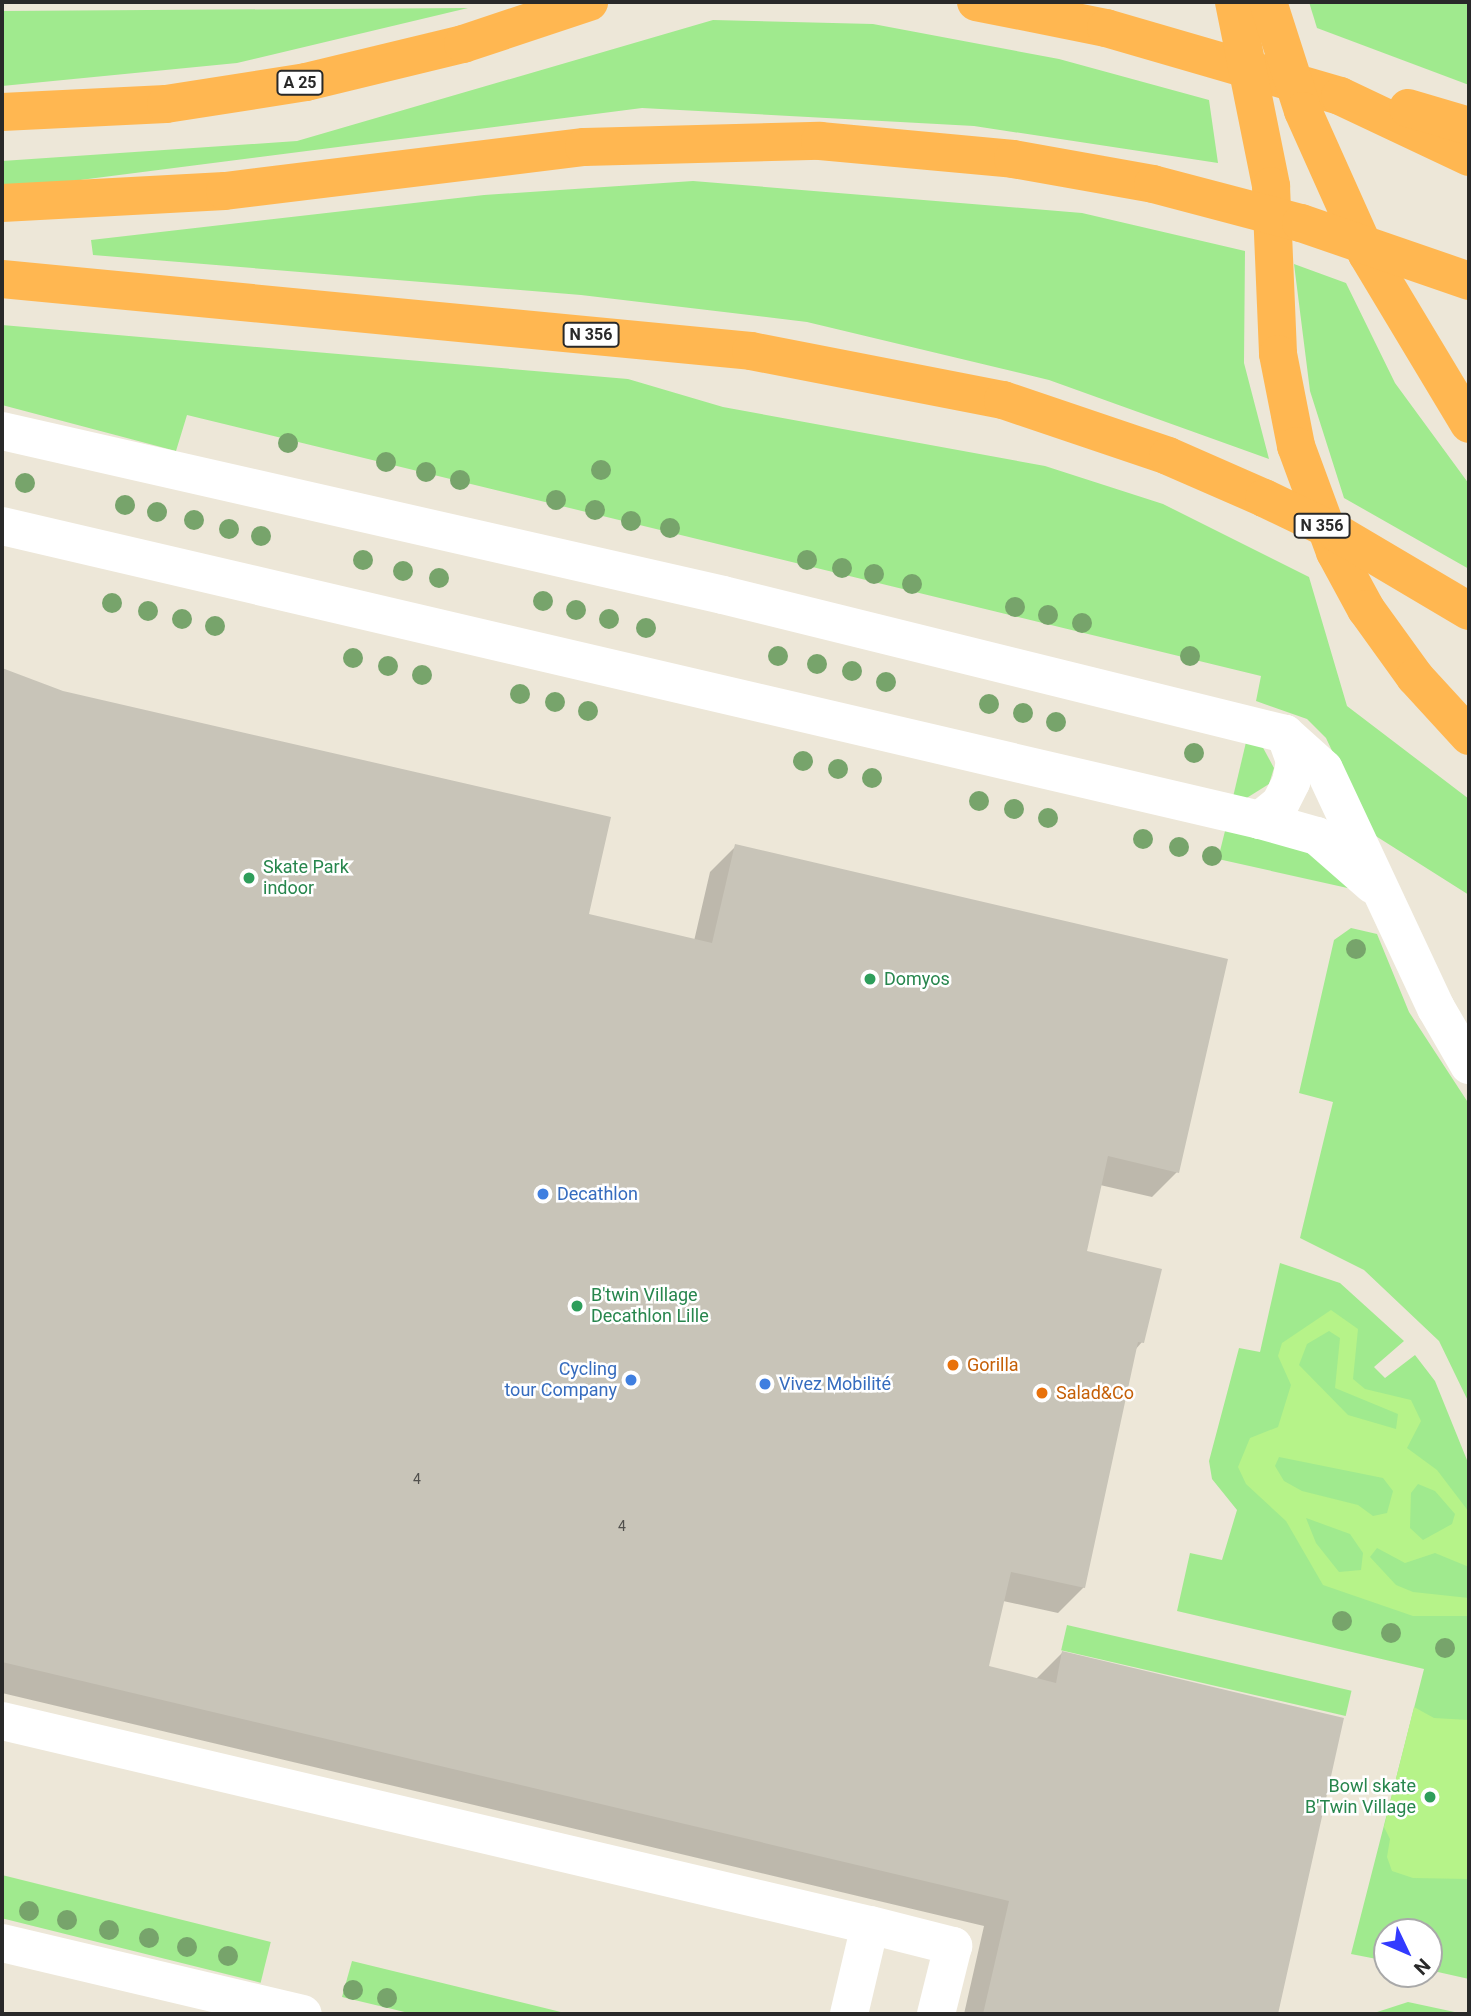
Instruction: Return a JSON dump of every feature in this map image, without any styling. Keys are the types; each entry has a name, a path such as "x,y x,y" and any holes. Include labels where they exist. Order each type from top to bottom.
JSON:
{"highway":[{"name":"A 25","path":"2,112 166,104 306,82 463,44 589,2"},
{"path":"976,2 1196,52 1340,96 1469,125"},
{"path":"1234,2 1271,186 1278,354 1296,446 1335,552 1366,609 1415,677 1469,736"},
{"path":"1268,2 1303,111 1351,220 1397,313 1469,425"},
{"path":"1340,96 1469,157"},
{"path":"2,203 225,191 571,148 745,139 896,145 1013,159 1217,199 1419,260 1469,281"},
{"name":"N 356","path":"2,279 751,351 1003,400 1168,456 1337,533 1469,611"}],"street":[{"path":"2,431 723,594 1285,734 1324,769 1384,897 1469,1065"},
{"path":"2,526 1260,820 1317,836 1349,859 1384,897"},
{"path":"1260,820 1280,804 1291,782 1295,761 1285,734"},
{"path":"2,1721 953,1946 936,2014"},
{"path":"849,2014 870,1925"},
{"path":"2,1943 218,2004 303,2014"}],"green space":[{"path":"1309,2 1469,2 1469,85 1317,28"},
{"path":"468,8 237,63 2,86 2,11"},
{"path":"713,20 873,24 1059,59 1209,100 1218,163 974,126 642,108 2,190 2,161 297,141"},
{"path":"693,181 1082,213 1245,251 1244,363 1269,459 1049,380 807,322 581,295 93,255 91,240 484,195"},
{"path":"1294,264 1346,283 1395,383 1469,484 1469,569 1344,498 1310,391"},
{"path":"2,325 628,379 723,407 1045,466 1163,504 1309,577 1347,706 1469,799 1469,895 1371,833 1326,738 1307,719 1256,701 1261,676 187,415 176,451 2,405"},
{"path":"1247,738 1261,744 1274,768 1269,784 1245,799 1233,797"},
{"path":"1226,827 1308,846 1352,889 1218,859"},
{"path":"1351,928 1377,934 1409,1012 1469,1104 1469,1403 1439,1341 1364,1270 1300,1238 1333,1102 1299,1093 1334,940"},
{"path":"1280,1263 1340,1283 1404,1341 1374,1367 1385,1378 1415,1355 1435,1381 1469,1465 1469,1979 1443,1973 1443,1918 1373,1918 1373,1958 1351,1954 1424,1669 1177,1611 1190,1553 1222,1560 1237,1510 1212,1479 1209,1461 1239,1348 1260,1352"},
{"path":"1331,1310 1358,1329 1353,1379 1365,1389 1411,1400 1421,1421 1407,1448 1437,1470 1469,1512 1469,1567 1435,1553 1405,1563 1377,1548 1370,1557 1396,1585 1413,1592 1469,1598 1469,1616 1413,1616 1323,1585 1286,1521 1246,1484 1238,1467 1250,1438 1278,1427 1291,1385 1278,1356 1282,1343","holes":["1329,1331 1340,1338 1335,1388 1398,1414 1396,1429 1348,1415 1299,1365 1307,1344","1279,1457 1383,1478 1393,1491 1387,1513 1373,1516 1358,1505 1302,1491 1284,1481 1275,1466","1418,1484 1435,1491 1455,1514 1452,1524 1423,1540 1410,1528 1411,1493","1306,1518 1350,1534 1363,1553 1361,1570 1339,1572 1316,1543"]},
{"path":"1067,1625 1352,1691 1346,1716 1061,1650"},
{"name":"Bowl skate B'Twin Village","path":"1414,1707 1434,1718 1469,1720 1469,1879 1413,1878 1392,1871 1387,1857 1390,1839 1384,1827"},
{"path":"2,1875 271,1942 261,1983 2,1918"},
{"path":"352,1961 569,2014 413,2014 342,1997"},
{"path":"1408,2002 1464,2014 1371,2014"}],"building":[{"name":"B'twin Village Decathlon Lille","path":"2,668 63,691 611,817 589,914 712,943 735,844 1228,959 1179,1173 1108,1156 1087,1251 1162,1269 1144,1343 1138,1342 1085,1588 1011,1572 989,1666 1056,1683 1062,1651 1344,1718 1278,2014 983,2014 1009,1901 2,1662"}],"place":[{"name":"Skate Park indoor","path":"249,878"},
{"name":"Domyos","path":"870,979"},
{"name":"Decathlon","path":"543,1194"},
{"name":"B'twin Village Decathlon Lille","path":"577,1306"},
{"name":"Gorilla","path":"953,1365"},
{"name":"Cycling tour Company","path":"631,1380"},
{"name":"Vivez Mobilité","path":"765,1384"},
{"name":"Salad&Co","path":"1042,1393"},
{"name":"Bowl skate B'Twin Village","path":"1430,1797"}]}
